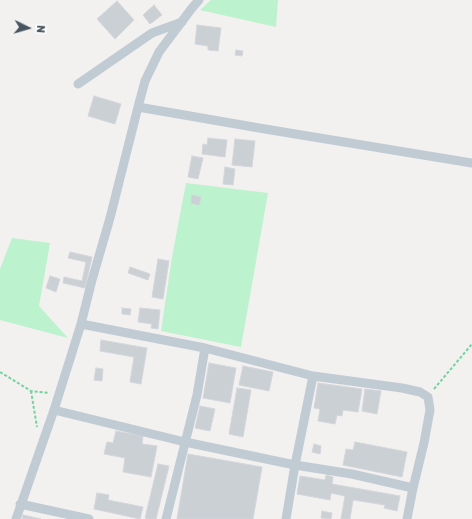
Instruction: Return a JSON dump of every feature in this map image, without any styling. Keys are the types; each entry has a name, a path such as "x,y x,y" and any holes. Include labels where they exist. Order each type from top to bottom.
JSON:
{"street":[{"path":"16,519 54,410 80,324 110,218 145,80 159,52 199,0"},
{"path":"78,84 152,33 182,22"},
{"path":"138,107 265,130 472,163"},
{"path":"80,324 205,348 313,376 402,388 420,392 428,397 430,410 407,519"},
{"path":"166,519 197,396 205,348"},
{"path":"286,519 313,376"},
{"path":"54,410 185,442 295,465 352,474 413,488"},
{"path":"20,504 89,519"}],"path":[{"path":"428,397 472,344"},
{"path":"0,372 31,391 59,394"},
{"path":"31,391 37,428"}],"green space":[{"path":"211,0 278,0 276,27 200,10"},
{"path":"186,183 268,193 241,347 161,331 172,257"},
{"path":"12,238 50,243 39,306 68,338 0,320 0,269"}],"building":[{"path":"117,1 134,20 115,39 97,19"},
{"path":"154,5 162,15 150,24 143,15"},
{"path":"197,25 221,28 218,51 208,50 208,46 195,44"},
{"path":"236,50 243,51 242,56 235,55"},
{"path":"94,96 121,104 115,124 88,116"},
{"path":"208,138 227,140 225,157 202,154 203,144 207,145"},
{"path":"235,139 255,141 252,167 232,165"},
{"path":"192,156 203,158 198,179 188,177"},
{"path":"225,167 235,169 233,185 223,184"},
{"path":"192,195 201,197 199,205 191,203"},
{"path":"70,252 92,257 85,288 63,283 64,277 82,281 86,262 68,258"},
{"path":"158,259 169,261 163,299 152,297"},
{"path":"130,267 150,274 148,280 128,273"},
{"path":"50,276 60,279 56,292 46,288"},
{"path":"122,308 131,309 130,315 122,314"},
{"path":"140,308 160,310 158,329 151,328 152,324 138,322"},
{"path":"101,340 147,348 141,384 130,382 134,357 100,351"},
{"path":"209,363 236,368 230,403 203,398"},
{"path":"243,366 273,372 269,391 239,385"},
{"path":"96,368 103,369 102,381 94,380"},
{"path":"318,383 362,389 358,412 343,410 342,416 337,415 335,424 318,421 320,409 314,408"},
{"path":"237,388 251,390 243,437 229,434"},
{"path":"365,389 381,391 377,414 362,411"},
{"path":"200,406 215,409 210,431 195,428"},
{"path":"116,431 143,436 142,444 157,446 151,477 123,472 125,458 104,454 107,442 113,443"},
{"path":"355,442 407,452 402,477 343,465 346,449 353,450"},
{"path":"314,444 321,446 320,454 312,452"},
{"path":"188,454 262,467 253,519 177,519"},
{"path":"158,464 169,466 156,519 148,519 145,518"},
{"path":"326,475 333,477 332,484 400,496 397,511 384,508 385,505 353,500 350,519 341,519 345,496 331,493 330,500 297,494 300,476 325,480"},
{"path":"97,493 109,495 108,500 143,507 140,519 94,509"},
{"path":"322,511 332,513 331,519 321,518"},
{"path":"23,515 41,519 22,519"}]}
